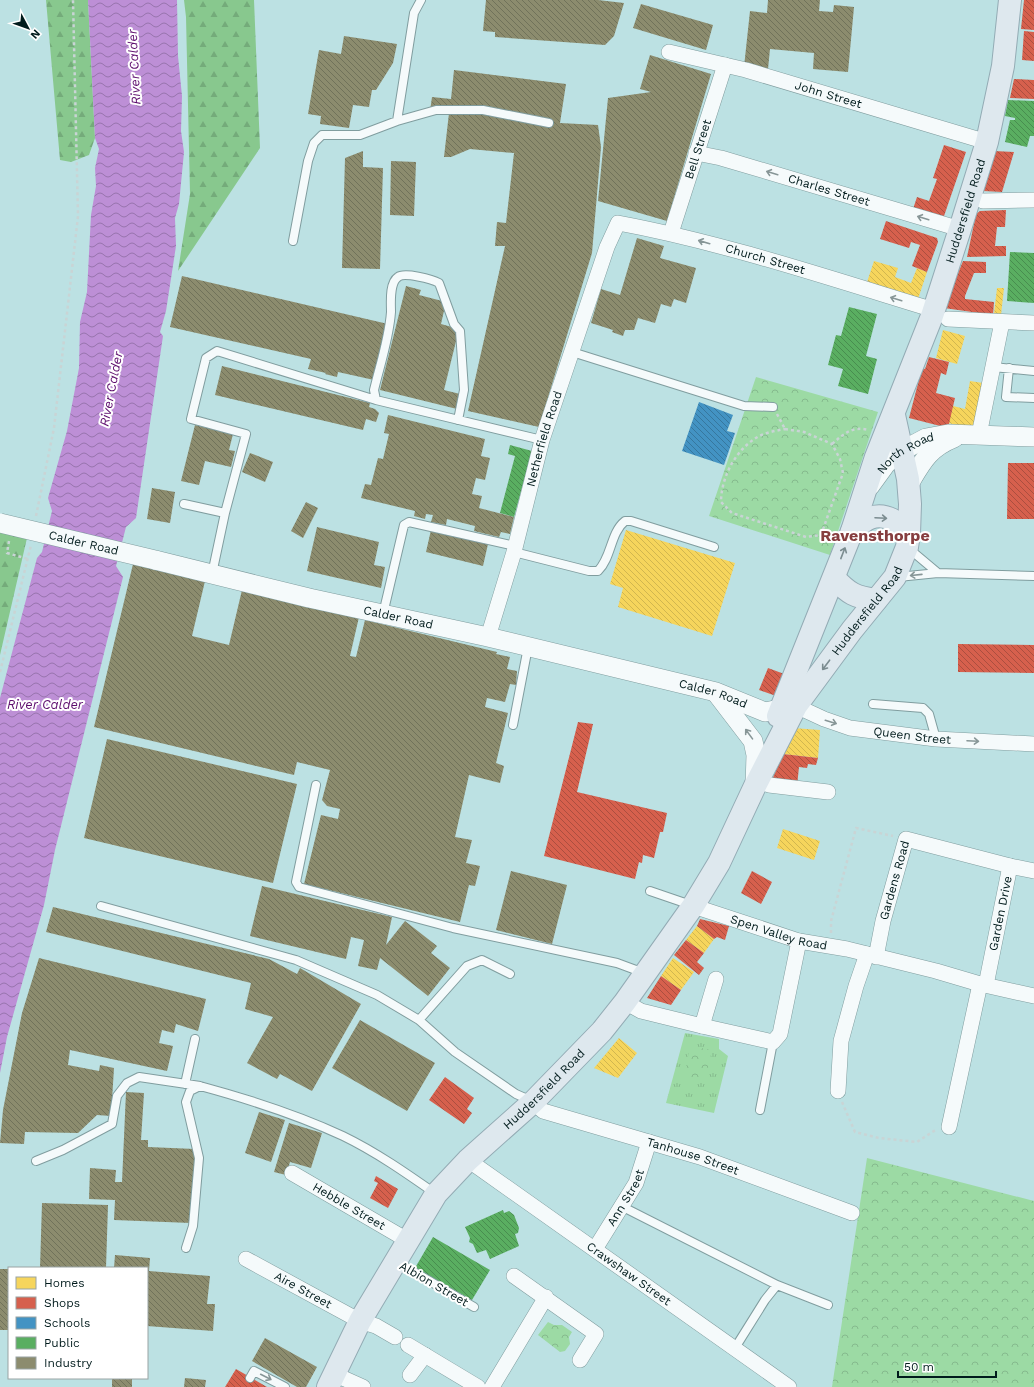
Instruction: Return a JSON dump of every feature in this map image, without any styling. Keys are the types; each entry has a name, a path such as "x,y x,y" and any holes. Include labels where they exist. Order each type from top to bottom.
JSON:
{"highway":[{"name":"Huddersfield Road","path":"331,1381 360,1321 407,1240 436,1194 468,1160 533,1102 602,1031 625,1002 693,906 719,862 756,783 788,707 817,619 852,531 890,425 941,315 960,229 987,142 1003,66 1010,0"},
{"name":"Huddersfield Road","path":"788,707 895,577 908,540 909,484 901,451 890,425"},
{"path":"852,531 870,518 884,516 899,522 908,540"},
{"path":"834,578 846,591 859,598 876,600"},
{"path":"817,619 825,626 836,631 852,630"}],"street":[{"name":"John Street","path":"669,52 725,65 987,142"},
{"name":"Bell Street","path":"671,233 725,65"},
{"name":"Charles Street","path":"696,153 721,158 960,229"},
{"path":"983,201 1034,200"},
{"name":"Church Street","path":"608,244 618,222 671,233 797,268 941,315 1002,322 1034,323"},
{"name":"Netherfield Road","path":"488,637 514,549 542,440 608,244"},
{"path":"970,435 993,367 1002,322"},
{"name":"North Road","path":"864,494 886,464 901,451 926,438 948,434 1034,437"},
{"name":"North Road","path":"909,484 923,460 939,444 970,435"},
{"name":"Calder Road","path":"6,524 383,614 528,646 716,692 765,712 788,707"},
{"path":"716,692 753,742 756,755 756,783 828,792"},
{"name":"Queen Street","path":"788,707 850,728 936,740 1034,744"},
{"name":"Gardens Road","path":"871,955 883,921 906,839 1010,866"},
{"name":"Garden Drive","path":"983,985 1010,866 1034,871"},
{"name":"Spen Valley Road","path":"693,906 799,941 871,955 936,971 983,985 1034,996"},
{"path":"625,1002 640,1011 773,1042 780,1034 799,941"},
{"path":"838,1091 841,1041 856,986 871,955"},
{"path":"702,1026 716,979"},
{"path":"950,1124 983,985"},
{"name":"Tanhouse Street","path":"533,1102 543,1111 700,1157 852,1213"},
{"name":"Ann Street","path":"595,1249 636,1183 649,1142"},
{"name":"Crawshaw Street","path":"468,1160 789,1387"},
{"name":"Hebble Street","path":"292,1173 407,1240"},
{"name":"Aire Street","path":"246,1259 360,1321 376,1326 395,1337"},
{"path":"514,1276 546,1297 596,1334 580,1360"},
{"path":"492,1387 546,1297"},
{"path":"408,1345 478,1387"},
{"path":"410,1375 425,1355"},
{"path":"331,1381 363,1387"}],"lane":[{"path":"397,122 414,13 420,0"},
{"path":"293,241 308,161 314,143 322,135 360,135 436,110 483,110 549,123"},
{"path":"376,400 374,390 390,326 393,284 397,277 404,275 434,280 439,283 454,324 460,331 464,390 458,420"},
{"path":"212,574 225,513 246,434 191,419 206,358 217,351 376,400 542,440"},
{"path":"572,352 744,406 773,407"},
{"path":"993,367 1034,371"},
{"path":"1009,368 1006,396 1034,398"},
{"path":"184,504 225,513"},
{"path":"383,614 404,525 408,522 514,549 589,571 598,571 605,565 619,526 625,521 631,521 714,547"},
{"path":"908,540 938,573"},
{"path":"895,577 938,573 1034,576"},
{"path":"513,725 528,646"},
{"path":"873,704 923,708 930,714 936,740"},
{"path":"316,785 296,882 299,887 453,928 617,963 645,974"},
{"path":"650,891 693,906"},
{"path":"101,906 296,960 378,995 419,1020 455,1052 516,1094 533,1102"},
{"path":"419,1020 467,966 482,960 510,974"},
{"path":"185,1084 195,1039"},
{"path":"760,1110 773,1042"},
{"path":"36,1161 63,1150 112,1124 118,1096 127,1083 139,1077 200,1086 311,1122 344,1136 386,1159 436,1194"},
{"path":"186,1248 193,1226 199,1158 186,1102 190,1091 200,1086"},
{"path":"621,1206 777,1285 828,1305"},
{"name":"Albion Street","path":"395,1261 474,1307"},
{"path":"735,1348 777,1285"},
{"path":"250,1378 254,1371 285,1387"}],"path":[{"path":"36,518 54,428 78,216 73,0"},
{"path":"773,407 785,429"},
{"path":"832,444 845,432 860,428 890,425"},
{"path":"785,429 804,432 832,444 840,459 843,473 821,535 806,537 732,513 721,502 721,488 730,468 742,450 753,439 766,433 785,429"},
{"path":"6,524 7,553 28,559"},
{"path":"0,672 28,559 31,541"},
{"path":"831,946 832,921 856,828 906,839"},
{"path":"838,1091 855,1132 879,1138 917,1142 950,1124"}],"green space":[{"path":"46,0 88,0 95,138 89,155 71,162 60,160"},
{"path":"184,0 254,0 260,148 178,271 190,194 186,17"},
{"path":"756,377 878,412 830,555 709,516"},
{"path":"0,530 27,538 0,655"},
{"path":"685,1033 719,1039 719,1049 728,1056 714,1113 666,1103"},
{"path":"690,1046 712,1050 705,1082 684,1079"},
{"path":"867,1158 1034,1201 1034,1387 832,1387"},
{"path":"548,1322 554,1325 562,1325 572,1332 569,1337 570,1344 565,1351 560,1352 538,1335"}],"water":[{"name":"River Calder","path":"88,0 177,0 178,56 182,96 181,131 184,152 179,204 175,218 176,246 166,311 160,332 163,336 136,518 126,527 116,566 123,577 55,850 44,905 7,1037 0,1073 0,698 37,558 42,552 52,511 48,498 67,431 79,368 80,322 87,292 91,215 96,186 95,168 99,149 95,138"}],"building: Homes":[{"path":"874,261 898,268 895,277 911,283 917,268 927,272 918,299 867,282"},
{"path":"997,288 1004,288 1001,315 994,314"},
{"path":"943,330 965,336 957,364 936,358"},
{"path":"970,381 983,383 974,429 948,423 953,406 965,409"},
{"path":"626,530 735,563 712,636 618,607 623,588 610,584"},
{"path":"793,728 820,730 818,758 783,754"},
{"path":"783,829 820,841 814,860 777,848"},
{"path":"697,926 714,939 704,953 686,940"},
{"path":"673,958 694,972 681,990 661,976"},
{"path":"619,1038 637,1053 618,1078 594,1068"}],"building: Shops":[{"path":"1024,0 1034,0 1034,30 1021,29"},
{"path":"1024,31 1034,32 1034,61 1022,60"},
{"path":"1014,79 1034,80 1034,99 1010,98"},
{"path":"944,145 966,152 943,219 913,209 917,197 929,201 937,179 933,178"},
{"path":"994,151 1014,152 1002,192 983,191"},
{"path":"1006,210 1005,227 997,227 995,246 1006,246 1006,256 967,257 976,214 980,211"},
{"path":"886,221 937,238 938,242 927,272 912,266 920,245 911,242 909,248 880,239"},
{"path":"963,261 986,262 986,273 974,273 965,299 994,302 993,315 944,308"},
{"path":"929,357 949,362 946,375 941,373 936,393 955,398 948,428 909,418 922,368 925,369"},
{"path":"1008,463 1034,463 1034,519 1007,519"},
{"path":"958,644 1034,645 1034,673 958,672"},
{"path":"768,668 787,675 779,697 759,690"},
{"path":"578,722 593,724 577,792 667,813 663,832 660,832 654,858 643,855 642,863 639,862 635,879 544,856"},
{"path":"783,754 818,758 816,765 808,764 807,768 799,767 797,786 771,782"},
{"path":"752,871 772,882 761,904 741,893"},
{"path":"700,919 729,926 725,940 717,937 714,939 697,926"},
{"path":"686,940 704,953 697,962 704,968 699,975 674,955"},
{"path":"661,976 681,990 671,1005 647,998"},
{"path":"445,1077 474,1098 467,1109 472,1113 464,1124 429,1100"},
{"path":"376,1176 398,1189 388,1208 370,1198 378,1183 374,1181"},
{"path":"236,1369 267,1387 225,1387"}],"building: Schools":[{"path":"699,402 733,415 727,431 735,433 724,465 682,451"}],"building: Public":[{"path":"1008,100 1034,101 1034,136 1030,136 1027,147 1005,142 1010,120 1015,120 1015,118 1005,116"},
{"path":"1010,252 1034,253 1034,303 1007,301"},
{"path":"849,307 877,314 866,356 877,359 868,394 838,386 843,369 828,365 836,335 841,336"},
{"path":"510,445 532,451 514,517 500,513 515,456 508,454"},
{"path":"503,1210 504,1213 509,1211 514,1215 519,1228 518,1233 515,1234 519,1246 490,1259 486,1250 477,1253 473,1244 469,1242 470,1238 465,1227"},
{"path":"433,1237 490,1270 472,1300 415,1268"}],"building: Industry":[{"path":"486,0 598,0 624,3 614,36 605,45 495,37 495,32 483,31"},
{"path":"768,0 820,0 819,11 833,12 834,5 854,7 848,72 813,69 814,53 770,49 768,69 744,67 750,11 767,13"},
{"path":"641,4 713,25 706,50 633,28"},
{"path":"344,36 397,44 393,63 376,90 372,90 369,107 353,105 349,128 320,124 321,116 308,114 319,50 341,54"},
{"path":"650,55 711,74 667,221 598,201 608,98 651,92 640,89"},
{"path":"454,70 566,84 560,123 598,125 601,147 592,253 539,427 468,411 505,246 495,246 497,222 506,223 514,153 470,149 451,157 444,157 449,113 430,111 432,97 451,99"},
{"path":"363,151 363,167 383,168 380,269 342,268 345,158"},
{"path":"391,161 416,162 414,216 390,215"},
{"path":"637,238 664,246 660,258 696,268 686,303 674,299 671,307 661,304 655,323 638,318 634,330 625,330 623,336 612,332 613,330 591,323 601,289 620,295"},
{"path":"182,276 388,324 374,380 338,372 337,377 325,374 326,373 308,369 311,359 170,327"},
{"path":"406,286 421,290 419,295 446,302 441,324 459,329 444,390 460,394 457,409 380,390"},
{"path":"222,366 370,403 369,407 375,409 379,413 376,422 366,419 363,430 215,395"},
{"path":"388,415 485,439 481,456 490,458 485,480 476,478 472,494 482,496 479,508 514,517 510,534 501,532 499,537 474,531 475,526 447,519 446,525 431,522 433,515 426,514 425,519 414,516 415,511 361,498 365,484 371,485 378,458 383,459 389,434 384,433"},
{"path":"195,425 233,434 229,450 235,451 231,467 205,461 199,485 181,481"},
{"path":"250,453 273,462 265,482 242,472"},
{"path":"152,488 175,492 170,523 147,519"},
{"path":"306,502 318,508 303,538 291,531"},
{"path":"317,527 379,542 374,565 385,567 381,588 307,571"},
{"path":"431,530 488,544 483,566 426,552"},
{"path":"133,564 205,581 192,636 229,645 242,590 359,617 350,656 356,657 365,620 497,652 496,654 510,657 507,669 517,671 516,685 510,684 505,702 487,698 485,707 508,713 496,763 504,766 500,783 469,775 455,837 472,840 466,863 480,866 475,886 469,885 460,922 304,884 321,815 338,819 340,809 327,806 322,800 330,770 297,762 294,775 94,727"},
{"path":"107,739 297,784 273,883 84,838"},
{"path":"511,871 567,885 552,944 496,930"},
{"path":"262,886 392,917 386,945 405,921 437,946 431,953 450,968 428,996 380,958 377,970 358,966 364,940 351,937 346,959 250,936"},
{"path":"53,907 269,959 297,974 300,968 361,1004 312,1091 280,1074 277,1079 247,1063 273,1017 245,1009 251,983 46,932"},
{"path":"39,958 206,999 198,1031 176,1024 174,1033 162,1030 159,1043 173,1046 167,1071 70,1050 68,1065 99,1071 100,1065 114,1068 111,1116 97,1115 78,1133 25,1132 24,1144 0,1143 3,1110 22,1013"},
{"path":"360,1020 435,1063 407,1111 332,1068"},
{"path":"126,1092 144,1093 141,1140 148,1140 148,1147 195,1149 191,1223 114,1220 115,1200 89,1199 90,1168 116,1170 115,1182 122,1182"},
{"path":"259,1112 285,1120 271,1162 245,1153"},
{"path":"289,1123 322,1133 311,1168 290,1162 286,1175 274,1172"},
{"path":"42,1203 108,1205 106,1267 40,1267"},
{"path":"115,1255 150,1258 149,1271 210,1276 207,1304 215,1304 213,1331 148,1326 148,1267 114,1267"},
{"path":"0,1269 8,1269 8,1330 0,1330"},
{"path":"265,1338 317,1367 306,1387 297,1387 252,1361"},
{"path":"185,1378 206,1380 205,1387 184,1387"},
{"path":"112,1379 132,1379 132,1387 112,1387"}],"district":[{"name":"Ravensthorpe","path":"875,535"}]}
